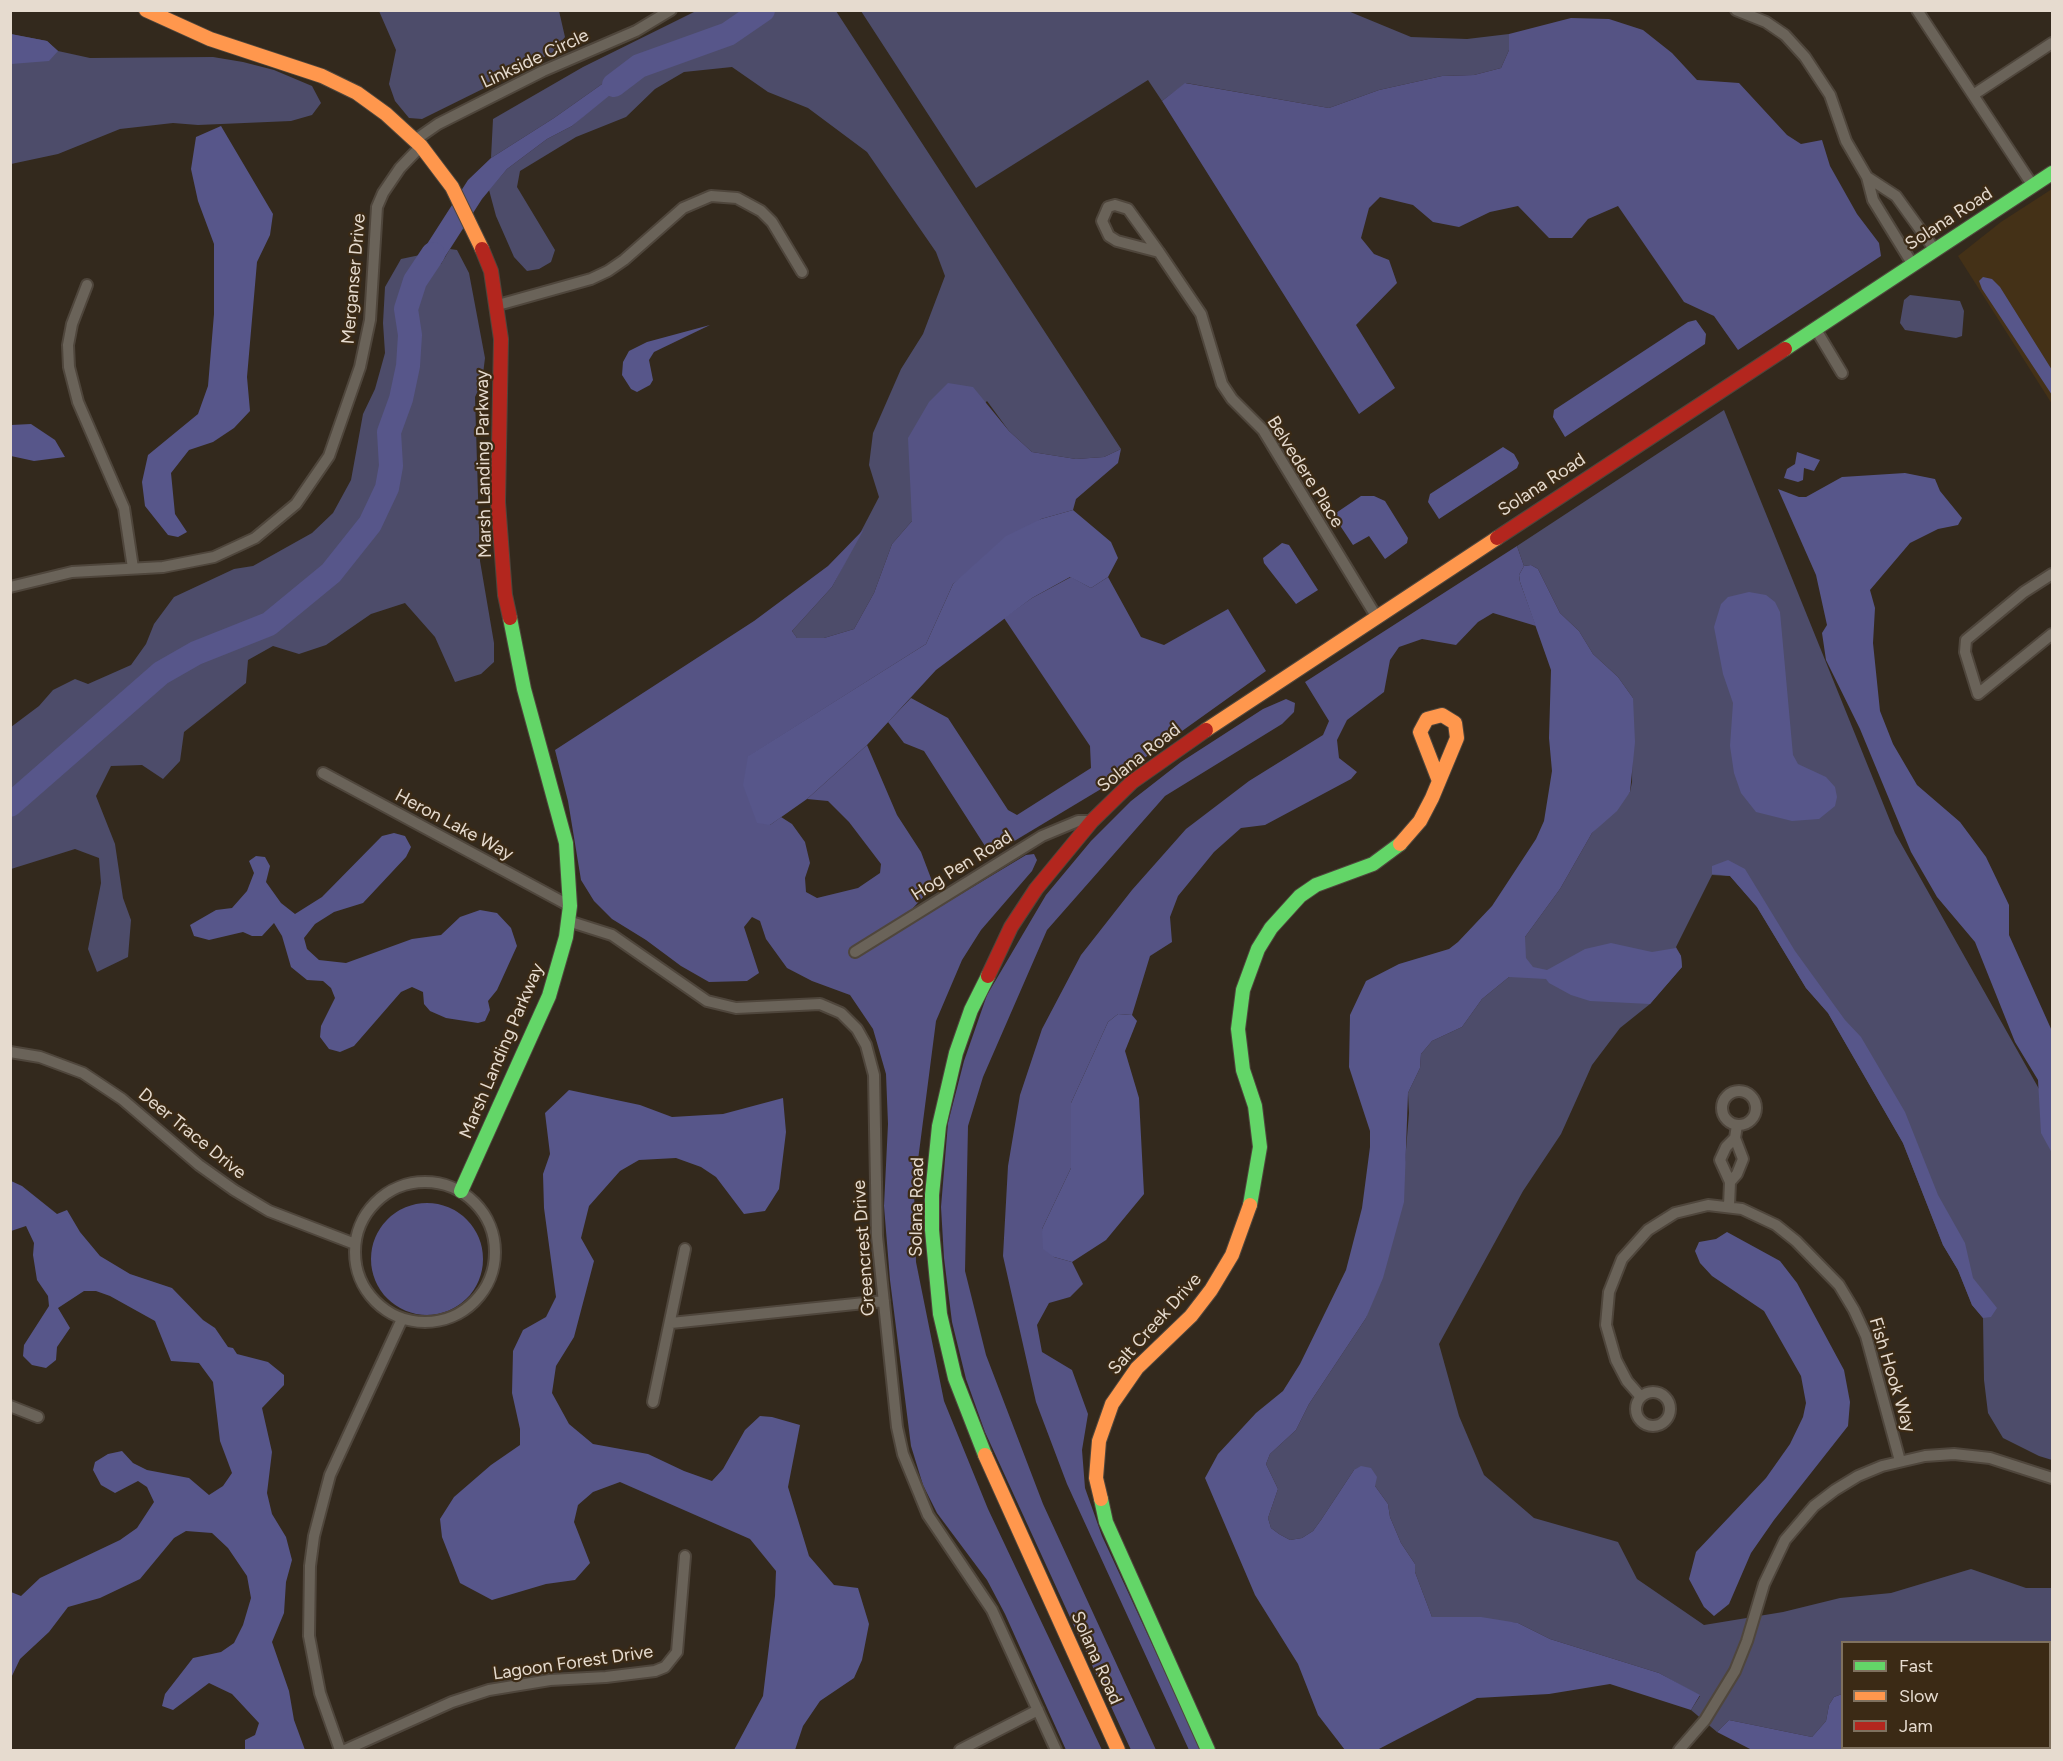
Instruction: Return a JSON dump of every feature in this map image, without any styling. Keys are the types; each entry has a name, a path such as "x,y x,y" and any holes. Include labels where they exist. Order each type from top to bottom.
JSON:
{"street":[{"name":"Marsh Landing Parkway","path":"146,10 210,39 322,76 357,93 418,143 452,187 473,227 491,271 498,305 501,339 498,502 505,595 524,689 556,799 566,843 570,906 558,972 549,996 461,1191"},
{"name":"Linkside Circle","path":"418,143 438,123 543,71 636,31 671,10"},
{"path":"1736,10 1766,22 1785,34 1805,57 1830,95 1846,141 1867,177 1873,200 1913,265"},
{"path":"1917,10 2033,186"},
{"path":"1973,95 2052,43"},
{"name":"Merganser Drive","path":"10,587 72,572 194,563 233,550 273,526 296,504 320,473 337,438 367,340 377,207 383,193 418,143"},
{"name":"Solana Road","path":"1118,1750 965,1410 952,1368 940,1314 932,1230 932,1184 939,1126 956,1053 971,1010 1011,927 1036,889 1092,821 1132,782 1164,757 2052,173"},
{"path":"1867,177 1896,196 1935,250"},
{"path":"498,305 591,279 608,271 624,260 683,207 711,196 737,198 761,211 772,222 802,272"},
{"name":"Belvedere Place","path":"1159,252 1109,236 1102,220 1103,214 1115,205 1128,209 1159,252 1201,314 1222,384 1232,399 1263,430 1376,616"},
{"path":"87,285 72,324 68,345 69,367 78,402 124,508 133,568"},
{"path":"1815,328 1842,373"},
{"path":"2052,574 2024,592 1966,640 1965,652 1978,694 2052,634"},
{"name":"Heron Lake Way","path":"323,773 570,906"},
{"name":"Salt Creek Drive","path":"1208,1750 1106,1522 1096,1478 1099,1441 1108,1414 1122,1387 1137,1368 1191,1316 1211,1290 1232,1255 1245,1223 1253,1196 1260,1147 1255,1106 1243,1070 1238,1029 1243,990 1258,949 1271,928 1300,896 1316,885 1373,864 1405,840 1420,822 1438,781"},
{"name":"Hog Pen Road","path":"855,952 1042,836 1078,821 1092,821"},
{"name":"Greencrest Drive","path":"568,921 612,935 707,1001 736,1008 820,1004 841,1013 857,1029 866,1045 874,1075 875,1212 897,1427 903,1454 928,1515 992,1610 1056,1750"},
{"name":"Deer Trace Drive","path":"10,1052 40,1057 83,1073 122,1099 199,1165 234,1190 269,1211 355,1244"},
{"path":"1730,1182 1737,1174 1743,1159 1735,1138 1737,1125"},
{"path":"1729,1206 1730,1182 1720,1160 1726,1147 1735,1138"},
{"path":"425,1182 439,1183 461,1191 476,1203 491,1228 495,1245 491,1277 484,1291 462,1312 434,1322 402,1319 389,1313 368,1293 356,1268 355,1244 358,1230 368,1210 396,1187 425,1182"},
{"name":"Fish Hook Way","path":"1641,1397 1627,1381 1610,1343 1606,1305 1616,1272 1636,1241 1661,1221 1690,1208 1729,1206 1760,1216 1776,1225 1796,1241 1839,1285 1866,1336 1900,1461"},
{"path":"653,1401 685,1249"},
{"path":"671,1323 884,1301"},
{"path":"340,1750 320,1693 309,1636 308,1596 314,1536 330,1475 402,1319"},
{"path":"10,1406 38,1417"},
{"path":"1679,1750 1705,1720 1735,1671 1747,1641 1764,1584 1785,1540 1814,1506 1835,1490 1858,1476 1900,1461 1925,1456 1972,1455 2052,1478"},
{"name":"Lagoon Forest Drive","path":"345,1750 452,1702 489,1690 550,1680 655,1671 665,1667 677,1652 685,1556"},
{"path":"960,1750 1038,1710"}],"shaded area":[{"path":"379,11 559,11 565,37 553,52 517,72 422,119 409,118 395,101 389,84 396,50"},
{"path":"696,11 836,11 1121,449 1104,457 1076,459 1032,452 1009,431 987,401 912,480 912,521 892,544 874,593 854,629 824,638 797,638 792,631 832,587 879,497 869,465 873,433 901,369 923,334 945,276 936,252 867,152 808,108 768,92 732,67 684,72 655,89 626,117 576,137 520,171 517,187 555,250 551,262 539,269 527,271 514,257 496,216 489,190 507,169 547,139 572,126 638,66 629,65 554,118 491,158 493,119 583,67"},
{"path":"861,11 1348,11 1411,37 1467,39 1509,34 1509,50 1501,68 1474,75 1442,76 1379,90 1329,108 1186,83 1162,101 1148,80 976,188"},
{"path":"1571,18 1609,19 1643,30 1672,53 1697,80 1739,83 1787,135 1801,144 1822,140 1830,166 1857,214 1879,243 1881,256 1738,350 1714,316 1684,302 1618,206 1588,219 1572,238 1549,238 1518,206 1490,212 1459,227 1433,222 1413,205 1380,197 1369,208 1361,238 1374,254 1389,260 1397,283 1356,325 1395,388 1359,414 1162,101 1185,83 1329,108 1379,90 1442,76 1474,75 1501,68 1509,50 1509,34"},
{"path":"10,34 47,41 58,51 90,58 213,57 243,62 274,70 312,86 321,103 312,115 291,121 198,125 173,123 120,129 58,154 11,164"},
{"path":"11,34 47,41 58,51 49,61 11,64"},
{"path":"629,65 639,66 637,73 572,126 547,139 507,169 482,199 441,263 428,276 415,281 420,255 468,180 491,158 554,118"},
{"path":"221,126 273,214 270,235 257,262 247,377 250,411 234,428 213,442 189,450 171,473 175,514 187,532 178,537 168,535 145,506 142,482 148,455 198,414 208,386 214,314 214,244 198,201 191,169 196,137"},
{"path":"2052,189 2052,404 1958,256 2001,222"},
{"path":"450,249 457,250 469,273 485,358 482,382 475,397 480,561 494,643 494,662 481,674 455,682 435,637 405,603 371,614 326,645 299,654 273,646 248,660 246,683 184,732 180,761 163,779 142,765 111,766 96,796 115,844 123,898 131,920 128,957 97,972 88,949 101,883 99,858 75,849 11,869 11,727 39,706 53,690 75,679 88,684 131,665 146,644 154,624 174,597 234,569 253,566 312,533 333,513 351,480 363,414 375,389 385,353 383,323 385,287 401,259 420,255 415,268 441,264"},
{"path":"1983,277 1992,279 2000,287 2052,370 2052,395 1982,289 1979,281"},
{"path":"1910,295 1960,301 1964,311 1962,336 1956,338 1905,330 1900,323 1904,300"},
{"path":"1696,320 1706,334 1705,344 1565,437 1553,417 1554,410 1688,322"},
{"path":"710,325 654,352 649,360 653,380 650,385 637,392 631,389 622,375 623,362 629,351 647,342"},
{"path":"948,383 973,387 1009,431 1032,452 1076,459 1104,457 1121,449 1118,463 1076,499 1073,510 1041,519 953,584 926,644 749,756 770,825 781,817 792,824 805,842 810,863 805,878 806,892 817,898 858,888 880,873 881,864 849,822 828,801 807,799 867,745 897,815 921,852 932,881 926,894 913,908 921,918 1026,855 1034,854 1037,860 1032,871 981,930 962,960 936,1021 914,1191 916,1262 944,1401 988,1509 1102,1750 1066,1750 1005,1614 987,1580 937,1513 923,1485 911,1446 890,1280 884,1206 888,1124 886,1074 873,1029 850,995 812,981 787,968 766,939 760,921 752,917 744,927 759,973 747,981 709,982 681,966 612,919 594,901 581,880 568,801 555,750 754,621 828,566 864,529 832,587 792,631 797,638 824,638 854,629 874,593 892,544 912,521 908,438 929,402"},
{"path":"1724,410 1895,833 2052,1112 2052,1460 2003,1438 1988,1413 1984,1380 1983,1318 1972,1305 1958,1270 1943,1245 1903,1143 1828,1013 1806,988 1757,907 1730,876 1712,875 1676,947 1681,956 1682,967 1650,1004 1620,1028 1592,1065 1561,1134 1523,1191 1439,1344 1459,1416 1484,1475 1534,1518 1618,1542 1637,1579 1704,1625 1783,1612 1840,1598 1891,1593 1971,1569 2026,1588 2052,1588 2052,1726 2051,1641 1841,1641 1841,1694 1834,1697 1829,1705 1826,1721 1812,1737 1729,1720 1717,1732 1691,1710 1700,1696 1659,1673 1550,1639 1518,1623 1432,1617 1415,1572 1415,1564 1401,1543 1390,1517 1388,1504 1375,1486 1354,1470 1313,1531 1302,1538 1290,1540 1271,1528 1268,1518 1278,1489 1266,1464 1270,1454 1296,1430 1309,1404 1366,1318 1404,1174 1409,1113 1408,1093 1420,1068 1421,1054 1432,1041 1462,1027 1482,999 1509,977 1525,937 1560,889 1592,833 1630,792 1633,698 1618,677 1593,654 1579,631 1560,613 1538,569 1531,565 1524,566 1517,546"},
{"path":"31,424 55,440 65,457 34,461 11,456 11,425"},
{"path":"1503,447 1514,454 1519,463 1517,468 1439,519 1428,502 1430,494"},
{"path":"1797,452 1820,460 1814,471 1804,468 1803,480 1798,482 1784,478 1787,469 1795,464"},
{"path":"1905,473 1935,479 1940,491 1962,518 1958,525 1938,529 1910,543 1870,590 1875,608 1873,643 1880,711 1893,744 1917,785 1960,822 1986,857 2009,905 2009,935 2052,1031 2052,1153 2041,1133 2038,1080 2015,1042 1975,942 1937,897 1911,852 1860,729 1826,660 1822,633 1827,625 1816,575 1778,489 1799,497 1806,497 1842,477"},
{"path":"1361,496 1374,496 1385,501 1408,538 1407,543 1385,559 1369,536 1353,545 1333,515"},
{"path":"1073,510 1111,542 1118,558 1108,577 1091,588 1070,577 1032,598 936,670 867,745 807,799 770,825 757,823 743,785 748,756 926,644 953,584 1006,536 1041,519"},
{"path":"1282,543 1289,545 1318,590 1296,604 1264,563 1263,558"},
{"path":"1517,546 1524,566 1519,575 1520,582 1536,626 1493,613 1478,622 1456,645 1422,639 1399,647 1390,660 1384,692 1347,720 1337,740 1339,758 1357,772 1351,779 1265,825 1241,828 1214,852 1178,896 1170,917 1172,942 1150,956 1132,1015 1118,1014 1108,1022 1071,1103 1071,1168 1042,1229 1054,1257 1072,1262 1083,1284 1070,1297 1049,1303 1037,1325 1042,1352 1072,1370 1088,1414 1082,1450 1085,1488 1102,1536 1201,1750 1189,1750 1067,1484 1036,1402 1003,1256 1008,1166 1020,1095 1042,1029 1081,955 1132,890 1186,829 1249,781 1323,735 1329,721 1305,682"},
{"path":"1531,565 1538,569 1560,613 1579,631 1593,654 1618,677 1633,698 1635,742 1630,792 1617,811 1592,833 1560,889 1525,937 1526,958 1533,967 1547,970 1585,949 1611,943 1652,952 1676,948 1681,956 1682,967 1650,1004 1590,1001 1571,995 1546,979 1509,977 1482,999 1462,1027 1432,1041 1421,1054 1420,1068 1408,1093 1404,1202 1383,1278 1366,1318 1309,1404 1296,1430 1270,1454 1266,1464 1278,1489 1268,1518 1271,1528 1279,1534 1290,1540 1302,1538 1313,1531 1354,1470 1361,1466 1371,1468 1377,1477 1375,1486 1388,1504 1390,1517 1401,1543 1415,1564 1415,1572 1432,1617 1481,1617 1518,1623 1550,1639 1659,1673 1700,1695 1691,1710 1610,1684 1549,1694 1477,1698 1377,1750 1345,1750 1318,1715 1298,1664 1255,1595 1205,1478 1218,1454 1256,1413 1283,1391 1300,1364 1346,1270 1362,1208 1370,1147 1370,1131 1349,1067 1350,1015 1366,981 1399,964 1449,949 1458,942 1492,906 1536,839 1544,821 1552,771 1549,738 1551,670 1520,582 1519,575 1524,566"},
{"path":"1071,577 1091,588 1108,577 1141,637 1164,645 1228,609 1266,671 1101,789 996,852 985,846 924,751 904,743 888,722 911,698 948,718 1008,810 1017,815 1091,768 1090,746 1004,618 1032,598"},
{"path":"1749,592 1766,595 1775,602 1780,612 1793,755 1798,764 1826,777 1835,787 1837,797 1835,806 1819,819 1792,821 1756,812 1741,793 1734,773 1730,746 1733,703 1723,674 1714,627 1721,604 1728,597"},
{"path":"1286,699 1295,703 1294,712 1282,724 1165,796 1047,930 983,1077 968,1126 965,1271 986,1355 1043,1504 1156,1750 1131,1750 985,1432 966,1379 952,1322 944,1258 941,1207 948,1123 964,1061 987,995 1046,895 1091,841 1131,801 1181,762 1263,709"},
{"path":"394,833 405,836 411,847 406,857 363,903 334,912 315,924 304,938 307,949 319,960 346,963 412,939 441,935 460,917 480,910 497,913 511,928 517,946 497,990 488,1001 490,1010 485,1021 478,1023 446,1018 430,1011 424,1004 423,992 412,987 401,992 354,1046 340,1052 329,1049 320,1037 321,1026 335,998 331,988 323,981 307,980 291,967 282,936 274,923 262,936 252,936 243,932 209,940 194,936 190,925 216,910 232,908 247,891 254,873 249,861 256,856 265,857 270,866 266,882 281,903 295,914 322,897 382,836"},
{"path":"1728,860 1745,869 1795,951 1845,1020 1861,1037 1905,1112 1938,1195 1965,1243 1973,1278 1997,1308 1991,1317 1983,1318 1972,1305 1958,1270 1943,1245 1903,1143 1828,1013 1806,988 1757,907 1730,876 1712,874 1712,866"},
{"path":"1118,1014 1132,1015 1137,1021 1125,1051 1139,1098 1144,1194 1106,1240 1072,1262 1054,1257 1043,1249 1042,1229 1071,1168 1071,1103 1108,1022"},
{"path":"569,1090 640,1105 672,1117 723,1114 783,1098 786,1132 779,1189 765,1211 744,1214 716,1177 701,1167 676,1158 639,1160 620,1171 589,1206 581,1238 594,1261 574,1337 556,1366 552,1393 569,1424 593,1444 648,1454 712,1481 723,1469 745,1430 760,1416 800,1425 788,1487 809,1556 834,1585 858,1588 869,1624 862,1660 854,1678 820,1701 803,1726 795,1750 734,1750 763,1696 775,1596 776,1571 750,1539 620,1482 593,1492 578,1505 574,1522 590,1563 575,1580 546,1584 492,1600 460,1583 442,1537 440,1519 454,1497 491,1465 520,1445 520,1429 512,1393 513,1351 523,1330 546,1317 556,1297 544,1208 543,1174 550,1154 545,1113"},
{"path":"11,1181 22,1186 57,1214 67,1210 80,1232 100,1256 130,1274 172,1288 203,1320 215,1328 228,1347 233,1348 237,1354 268,1362 284,1375 284,1385 262,1408 272,1452 267,1493 272,1514 286,1537 292,1560 286,1582 284,1613 272,1642 289,1691 294,1720 305,1750 245,1750 245,1740 255,1735 259,1723 232,1694 209,1683 173,1710 162,1706 165,1694 193,1658 221,1652 234,1643 243,1625 251,1598 247,1576 228,1548 212,1533 186,1531 174,1538 140,1579 100,1598 68,1607 49,1632 20,1659 11,1678 11,1592 21,1596 40,1578 120,1540 137,1528 154,1502 147,1487 138,1481 115,1493 101,1485 93,1470 95,1462 108,1454 122,1451 133,1463 147,1470 189,1478 209,1495 223,1486 232,1473 220,1441 213,1382 199,1363 171,1361 155,1321 110,1296 96,1291 84,1291 58,1308 70,1328 57,1347 56,1360 46,1368 32,1365 23,1356 24,1345 49,1306 48,1296 37,1280 33,1255 34,1243 26,1226 11,1231"},
{"path":"427,1203 448,1207 467,1219 479,1238 483,1259 479,1280 467,1299 448,1311 427,1315 406,1311 387,1299 375,1280 371,1259 375,1238 387,1219 406,1207"},
{"path":"1727,1232 1780,1261 1797,1283 1844,1370 1850,1402 1848,1426 1774,1520 1751,1553 1729,1604 1714,1616 1704,1607 1689,1579 1696,1552 1766,1478 1790,1444 1803,1417 1806,1403 1801,1376 1764,1311 1712,1276 1700,1263 1695,1251 1699,1242 1716,1239"},
{"path":"1841,1694 1841,1749 2051,1749 2052,1726 2052,1750 1752,1750 1717,1732 1729,1720 1812,1737 1826,1721 1829,1705 1834,1697"}],"waterway":[{"path":"614,85 639,66 728,34 763,10"},
{"path":"10,805 161,673 196,653 269,624 331,573 370,524 387,488 391,466 389,432 401,399 408,366 410,335 406,309 415,281 433,254"}],"traffic: fast":[{"path":"1785,349 2052,173"},
{"path":"461,1191 549,996 566,937 570,906 566,843 524,689 510,618"},
{"path":"1250,1205 1260,1147 1255,1106 1243,1070 1238,1029 1243,990 1258,949 1271,928 1300,896 1316,885 1373,864 1400,844"},
{"path":"985,1455 955,1378 940,1314 932,1230 932,1195 939,1126 956,1053 971,1010 988,976"},
{"path":"1101,1499 1106,1522 1208,1750"}],"traffic: slow":[{"path":"146,10 210,39 322,76 357,93 386,114 421,146 452,187 482,249"},
{"path":"1206,730 1497,538"},
{"path":"1400,844 1420,821 1432,798 1457,738 1455,723 1442,715 1427,719 1420,732 1439,781"},
{"path":"1101,1499 1096,1478 1099,1441 1112,1404 1137,1368 1191,1316 1211,1290 1232,1255 1250,1205"},
{"path":"985,1455 1118,1750"}],"traffic: jam":[{"path":"482,249 491,271 501,339 498,502 505,595 510,618"},
{"path":"1497,538 1785,349"},
{"path":"988,976 1011,927 1036,889 1092,821 1132,782 1206,730"}]}
